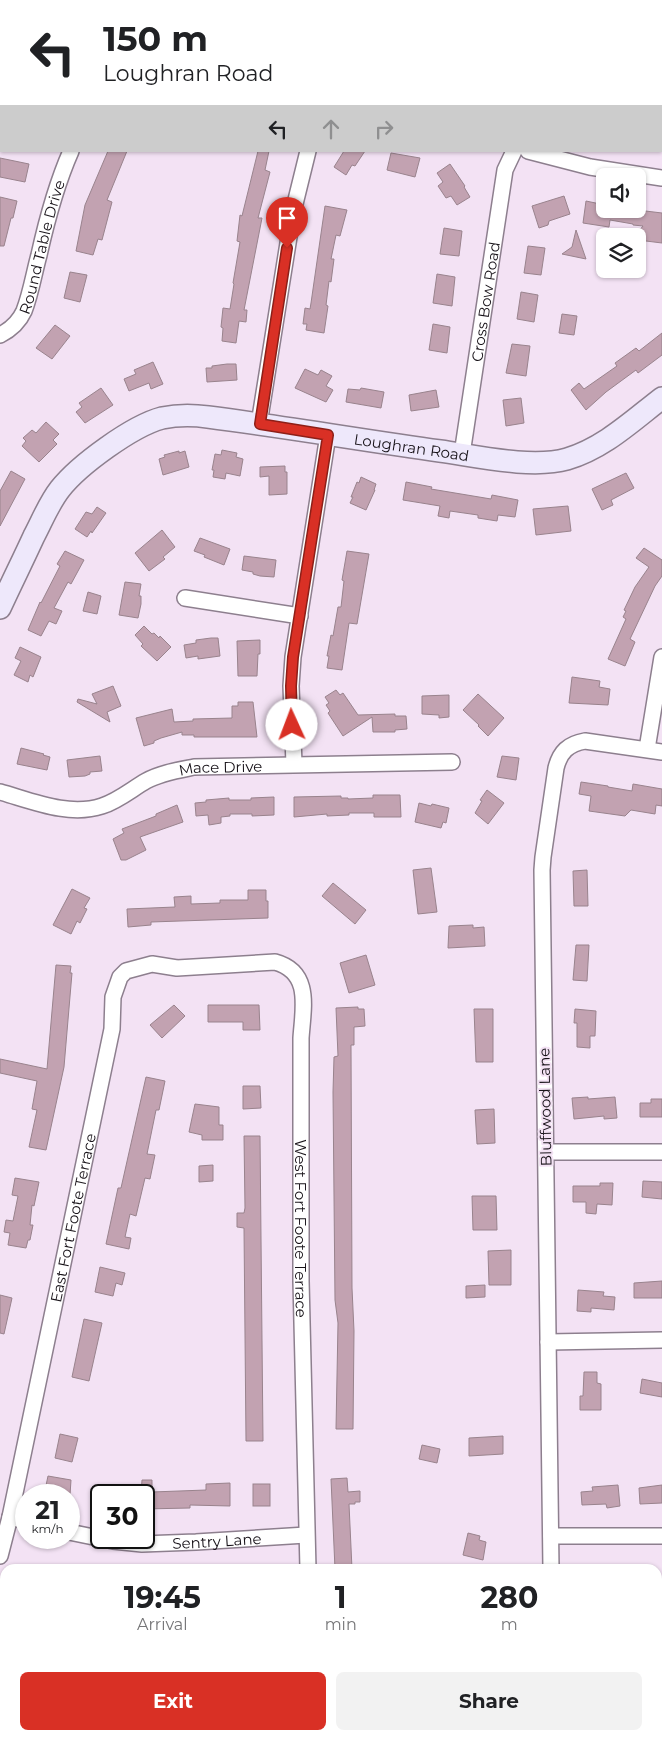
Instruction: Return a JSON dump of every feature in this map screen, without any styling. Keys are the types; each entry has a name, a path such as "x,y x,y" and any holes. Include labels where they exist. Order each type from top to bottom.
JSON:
{"street":[{"name":"Round Table Drive","path":"0,335 8,331 24,311 52,199 71,152"},
{"path":"260,424 293,212 308,152"},
{"name":"Cross Bow Road","path":"462,454 506,170 514,152"},
{"path":"532,152 590,167 662,178"},
{"name":"Loughran Road","path":"0,608 59,490 89,461 115,442 161,418 189,415 526,463 546,463 566,459 599,446 662,398"},
{"path":"294,764 291,686 293,657 328,435"},
{"path":"185,598 300,616"},
{"path":"655,751 662,657"},
{"name":"Bluffwood Lane","path":"551,1564 542,870 559,758 564,750 574,743 585,741 655,751"},
{"name":"Mace Drive","path":"0,792 60,808 92,809 117,800 148,780 194,767 452,762"},
{"name":"West Fort Foote Terrace","path":"217,967 275,962 285,965 296,974 301,982 301,1271 308,1564"},
{"name":"East Fort Foote Terrace","path":"0,1556 10,1517 112,1029 113,996 120,977 126,971 152,964 178,968 217,967"},
{"path":"546,1152 662,1152"},
{"path":"548,1342 662,1340"},
{"path":"10,1517 15,1518"},
{"name":"Sentry Lane","path":"80,1534 113,1541 142,1544 306,1535"},
{"path":"550,1536 662,1536"}],"building":[{"path":"108,152 127,152 107,200 112,202 102,240 98,239 93,255 76,251 85,205"},
{"path":"258,152 269,152 265,170 270,172 258,218 262,218 244,310 247,310 246,322 239,321 236,343 222,341 223,328 221,327 223,308 230,309 240,242 237,241 240,215 242,216"},
{"path":"343,152 364,152 355,166 352,165 346,175 334,167"},
{"path":"391,153 420,158 415,177 387,170"},
{"path":"0,158 29,164 25,182 0,177"},
{"path":"450,164 470,197 457,205 451,196 446,198 438,186 443,182 437,173"},
{"path":"564,196 570,214 549,221 548,225 539,228 532,206"},
{"path":"0,197 17,201 4,246 0,246"},
{"path":"586,201 596,203 596,218 646,218 646,211 662,213 662,243 646,241 646,228 641,228 643,226 610,220 609,227 583,223"},
{"path":"325,206 347,210 340,236 336,235 331,259 334,259 331,282 329,281 324,333 306,330 307,324 303,324 305,308 310,309"},
{"path":"444,228 462,231 459,256 440,254"},
{"path":"576,230 586,259 562,254 572,247"},
{"path":"528,246 545,248 541,275 524,273"},
{"path":"70,272 87,275 80,302 64,298"},
{"path":"437,274 455,277 452,306 433,303"},
{"path":"521,292 538,295 534,322 517,319"},
{"path":"562,314 577,316 574,335 559,333"},
{"path":"433,324 450,327 447,353 429,350"},
{"path":"55,325 70,336 52,359 36,348"},
{"path":"662,333 662,355 638,373 636,370 606,392 586,410 571,390 579,383 584,389 617,366 615,363 636,348 639,351"},
{"path":"512,344 530,346 526,376 506,373"},
{"path":"153,362 163,384 151,389 149,383 129,391 124,379 136,374 134,370"},
{"path":"236,364 237,380 207,382 206,368"},
{"path":"305,369 318,375 321,370 332,376 326,386 333,390 326,402 295,388"},
{"path":"101,388 113,405 85,423 76,412 82,407 79,403"},
{"path":"361,388 384,392 381,408 346,402 348,389 360,390"},
{"path":"436,390 439,407 411,411 409,395"},
{"path":"521,398 524,423 506,426 503,400"},
{"path":"46,422 59,434 53,440 57,444 39,462 22,446 26,441 23,438 32,430 36,433"},
{"path":"222,450 237,453 236,457 243,459 240,476 226,473 225,479 213,477 214,470 212,470 215,454 221,455"},
{"path":"179,451 179,453 185,451 189,467 163,475 159,459 165,457 164,455"},
{"path":"285,466 285,472 287,472 287,494 269,495 269,476 260,477 260,467"},
{"path":"11,471 25,479 0,526 0,491"},
{"path":"626,473 634,488 611,500 613,505 602,510 592,489"},
{"path":"361,477 376,484 366,510 350,503 357,482 359,483"},
{"path":"406,482 432,487 431,489 491,499 492,495 518,500 515,517 498,515 497,521 478,518 478,515 450,511 449,518 438,516 440,506 403,500"},
{"path":"568,506 571,531 536,535 533,509"},
{"path":"97,507 106,513 87,537 75,529 86,512 92,514"},
{"path":"162,530 175,547 163,557 165,559 149,571 135,553"},
{"path":"200,538 230,549 224,565 194,551"},
{"path":"644,548 662,560 662,576 655,586 630,639 635,642 625,666 608,659 626,619 623,617 626,611 624,610 635,587 649,567 636,558"},
{"path":"65,551 84,560 71,584 68,582 54,608 62,611 56,624 49,621 41,636 28,630 40,602 60,566 57,564"},
{"path":"347,551 369,554 357,624 349,623 342,670 327,668 329,656 327,656 338,607 341,607 344,581 342,580"},
{"path":"244,556 276,560 274,577 260,576 253,574 253,572 242,570"},
{"path":"125,582 141,584 139,596 141,596 141,604 138,618 119,615"},
{"path":"88,592 101,596 97,614 83,611"},
{"path":"144,626 152,634 154,633 159,638 160,636 171,647 157,661 141,646 143,644 135,635"},
{"path":"218,638 220,656 198,659 198,656 186,658 184,645 196,643 196,640"},
{"path":"260,640 257,676 238,676 237,641"},
{"path":"20,647 41,657 33,677 30,675 28,682 14,675 21,661 15,658"},
{"path":"572,677 600,681 599,687 610,689 608,705 569,703"},
{"path":"113,686 121,706 107,712 110,722 77,702 78,699 97,704 92,694"},
{"path":"336,690 340,695 343,693 358,715 395,714 395,716 406,716 407,729 395,730 395,732 373,732 372,717 343,736 328,713 330,711 326,705 329,703 325,697"},
{"path":"478,694 504,718 488,736 463,710"},
{"path":"449,695 449,717 439,718 439,715 422,714 422,696"},
{"path":"238,702 253,702 257,737 194,737 194,735 182,735 182,732 161,738 154,741 154,743 144,746 136,718 172,709 174,722 193,721 193,719 232,718 232,706 238,706"},
{"path":"21,748 50,757 47,770 17,764"},
{"path":"100,756 102,771 90,772 90,774 85,776 69,777 67,760"},
{"path":"502,756 519,758 516,780 497,777"},
{"path":"581,782 632,791 633,784 662,789 662,806 656,805 655,814 631,810 625,816 589,811 591,796 579,794"},
{"path":"487,790 504,803 488,824 475,813 482,801 480,800"},
{"path":"373,795 400,795 401,817 374,817 374,813 349,813 349,815 327,816 327,814 294,817 294,797 341,796 341,798 348,799 373,798"},
{"path":"274,797 274,815 230,814 230,816 221,817 221,823 209,825 208,815 196,816 195,803 206,802 206,800 229,798 229,800 251,800 251,798"},
{"path":"419,803 449,808 446,823 443,822 441,828 415,822"},
{"path":"177,805 183,822 140,837 146,850 126,860 121,860 113,839 124,833 122,829 156,816 156,814"},
{"path":"431,868 437,912 418,914 413,870"},
{"path":"587,870 588,906 574,906 573,871"},
{"path":"333,883 366,910 355,924 322,896"},
{"path":"72,889 90,898 84,908 87,909 80,923 77,921 71,934 53,925"},
{"path":"248,890 266,890 268,918 151,922 151,925 128,927 127,909 175,907 174,897 191,896 191,904 220,903 220,900 248,900"},
{"path":"473,925 473,928 484,927 485,946 448,948 449,926"},
{"path":"576,945 589,945 587,981 573,980"},
{"path":"366,955 375,985 349,993 340,963"},
{"path":"56,965 71,966 70,973 72,973 64,1067 46,1150 29,1147 37,1110 32,1109 37,1081 0,1073 0,1059 47,1069"},
{"path":"174,1005 185,1016 162,1038 150,1025"},
{"path":"208,1005 259,1005 260,1030 243,1030 243,1022 208,1022"},
{"path":"358,1007 358,1009 364,1009 365,1026 354,1027 354,1045 351,1045 352,1288 354,1331 353,1429 336,1429 338,1323 335,1300 333,1092 334,1057 338,1056 336,1008"},
{"path":"474,1009 493,1009 493,1062 476,1062"},
{"path":"575,1009 596,1011 595,1036 590,1036 590,1048 577,1047 577,1023 574,1023"},
{"path":"146,1077 165,1081 159,1110 156,1110 147,1154 155,1155 150,1179 145,1178 136,1216 130,1214 125,1237 131,1238 129,1249 106,1244 118,1188 121,1188"},
{"path":"243,1086 260,1086 261,1108 243,1109"},
{"path":"588,1097 588,1099 615,1097 617,1118 604,1119 604,1116 574,1119 572,1098"},
{"path":"651,1099 662,1099 662,1117 640,1117 640,1103 651,1103"},
{"path":"195,1104 219,1107 219,1125 223,1125 223,1140 202,1140 202,1135 189,1132"},
{"path":"494,1109 495,1143 477,1144 475,1110"},
{"path":"244,1136 260,1136 263,1441 246,1441 244,1228 237,1227 237,1213 244,1213 245,1208"},
{"path":"213,1165 213,1181 199,1182 199,1166"},
{"path":"15,1178 39,1182 34,1206 32,1205 30,1225 33,1225 26,1248 8,1245 10,1233 4,1232 6,1220 13,1221 18,1196 12,1195"},
{"path":"643,1181 662,1182 662,1199 642,1197"},
{"path":"600,1183 613,1183 612,1205 597,1204 596,1214 586,1213 586,1202 573,1202 573,1186 600,1186"},
{"path":"472,1196 496,1196 497,1230 473,1230"},
{"path":"511,1250 511,1285 489,1285 488,1251"},
{"path":"100,1267 125,1273 122,1285 116,1283 113,1296 95,1292"},
{"path":"662,1281 662,1298 634,1298 634,1283"},
{"path":"485,1285 485,1297 466,1298 466,1286"},
{"path":"578,1290 604,1292 603,1296 615,1297 614,1310 591,1308 591,1312 577,1311"},
{"path":"0,1295 12,1298 4,1334 0,1333"},
{"path":"84,1319 102,1323 89,1381 72,1377"},
{"path":"584,1372 597,1372 597,1383 601,1384 601,1410 580,1410 580,1396 583,1396"},
{"path":"642,1379 662,1383 662,1397 640,1393"},
{"path":"60,1434 78,1438 72,1462 55,1458"},
{"path":"503,1436 503,1454 469,1456 469,1438"},
{"path":"422,1445 440,1449 437,1463 419,1459"},
{"path":"48,1476 71,1480 71,1484 46,1484"},
{"path":"347,1478 348,1492 360,1491 360,1502 349,1504 352,1564 335,1564 331,1479"},
{"path":"142,1480 152,1480 152,1484 142,1484"},
{"path":"230,1483 230,1506 190,1505 190,1508 155,1509 155,1492 206,1490 206,1484"},
{"path":"253,1484 270,1484 270,1506 253,1506"},
{"path":"618,1485 620,1506 607,1508 606,1504 582,1505 581,1492 593,1491 592,1487"},
{"path":"662,1485 662,1503 640,1504 639,1488"},
{"path":"468,1533 480,1536 479,1540 486,1542 483,1560 463,1555"}],"route":[{"path":"287,248 260,424 328,435 293,657 291,686 292,725"}]}
